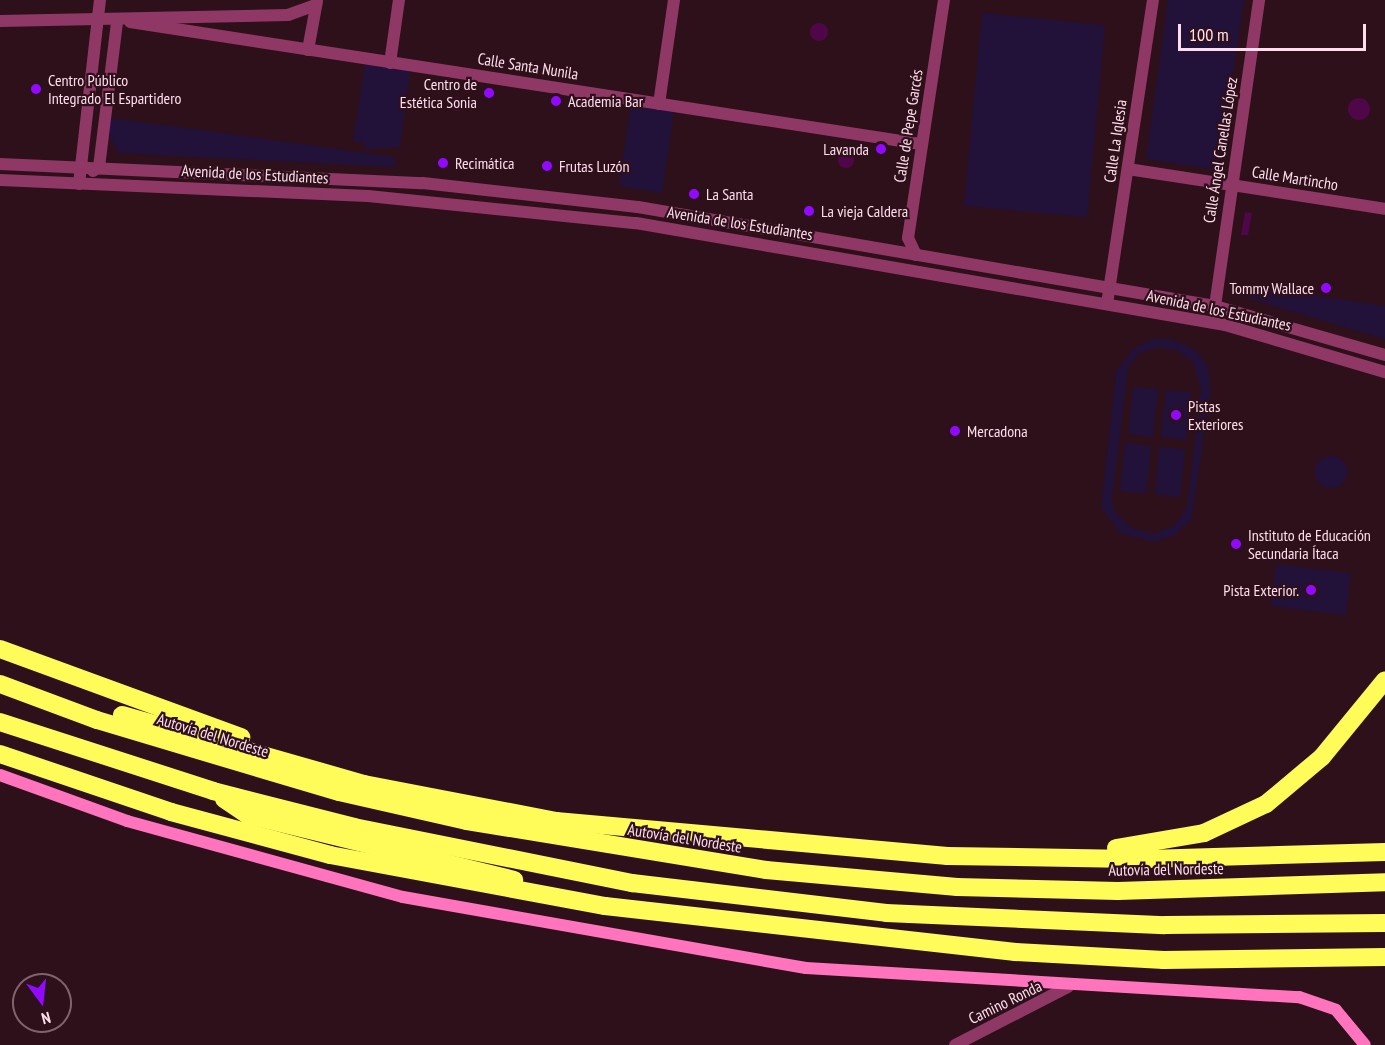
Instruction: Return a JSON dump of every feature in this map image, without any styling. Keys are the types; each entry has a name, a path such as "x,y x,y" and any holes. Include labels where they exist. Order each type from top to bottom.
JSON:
{"highway":[{"path":"0,649 229,734 346,767 694,837"},
{"path":"0,677 364,784 556,822 859,852 1040,859 1385,852"},
{"path":"1040,859 1076,849 1179,840 1245,816 1304,775 1385,680"},
{"name":"Autovía del Nordeste","path":"0,684 107,723 339,792 467,821 766,870 957,887 1107,891 1385,882"},
{"path":"0,722 213,791 506,861 886,914 1165,925 1385,923"},
{"path":"0,754 171,812 330,855 544,897 734,922 1015,952 1130,958 1385,957"},
{"path":"213,791 248,815 341,839 546,888 734,922"}],"main road":[{"path":"0,775 127,821 415,899 806,968 1068,987 1310,998 1345,1017 1365,1045"}],"street":[{"path":"78,184 100,0"},
{"path":"390,63 399,0"},
{"path":"659,104 674,0"},
{"name":"Calle de Pepe Garcés","path":"916,255 908,238 944,0"},
{"name":"Calle La Iglesia","path":"1107,304 1153,0"},
{"name":"Calle Ángel Canellas López","path":"1215,306 1259,0"},
{"path":"0,21 130,22 288,15 317,2"},
{"path":"308,50 317,2"},
{"path":"78,184 99,167 117,22"},
{"name":"Calle Santa Nunila","path":"130,22 921,144"},
{"name":"Avenida de los Estudiantes","path":"0,164 99,167 548,195 1111,286 1215,306 1385,355"},
{"name":"Calle Martincho","path":"1128,169 1385,209"},
{"name":"Avenida de los Estudiantes","path":"0,180 501,207 647,225 1107,304 1253,332 1385,372"},
{"name":"Camino Ronda","path":"955,1045 1068,987"}],"shaded area":[{"path":"1168,0 1244,0 1218,170 1146,159"},
{"path":"982,13 1105,25 1087,217 964,206"},
{"path":"819,23 825,26 828,32 825,38 819,41 813,38 810,32 813,26"},
{"path":"365,64 410,71 400,147 364,149 365,143 353,142"},
{"path":"454,97 460,97 464,104 460,111 454,111 450,107 450,101"},
{"path":"1359,98 1367,101 1370,109 1367,117 1359,120 1351,117 1348,109 1351,101"},
{"path":"631,104 674,110 662,193 619,186"},
{"path":"113,118 395,157 395,167 118,153 104,124"},
{"path":"846,152 854,160 846,168 838,160"},
{"path":"1245,212 1252,213 1248,235 1241,235"},
{"path":"1233,283 1385,306 1385,339 1234,294"},
{"path":"1152,339 1171,339 1196,350 1208,367 1211,391 1191,520 1175,535 1155,542 1120,533 1101,507 1116,372 1133,349","holes":["1158,347 1176,350 1193,362 1201,389 1187,508 1173,526 1153,534 1132,528 1114,511 1112,501 1128,367 1139,353"]},
{"path":"1133,387 1158,389 1153,437 1128,434"},
{"name":"Pistas Exteriores","path":"1166,390 1191,392 1186,440 1161,437"},
{"path":"1125,443 1151,446 1146,493 1120,491"},
{"path":"1159,447 1185,449 1180,497 1155,494"},
{"path":"1331,456 1342,461 1347,472 1342,483 1331,488 1320,483 1315,472 1320,461"},
{"name":"Pista Exterior.","path":"1276,564 1351,573 1346,615 1271,606"}],"place":[{"name":"Centro Público Integrado El Espartidero","path":"36,89"},
{"name":"Centro de Estética Sonia","path":"489,93"},
{"name":"Academia Bar","path":"556,101"},
{"name":"Lavanda","path":"881,149"},
{"name":"Recimática","path":"443,163"},
{"name":"Frutas Luzón","path":"547,166"},
{"name":"La Santa","path":"694,194"},
{"name":"La vieja Caldera","path":"809,211"},
{"name":"Tommy Wallace","path":"1326,288"},
{"name":"Pistas Exteriores","path":"1176,415"},
{"name":"Mercadona","path":"955,431"},
{"name":"Instituto de Educación Secundaria Ítaca","path":"1236,544"},
{"name":"Pista Exterior.","path":"1311,590"}]}
